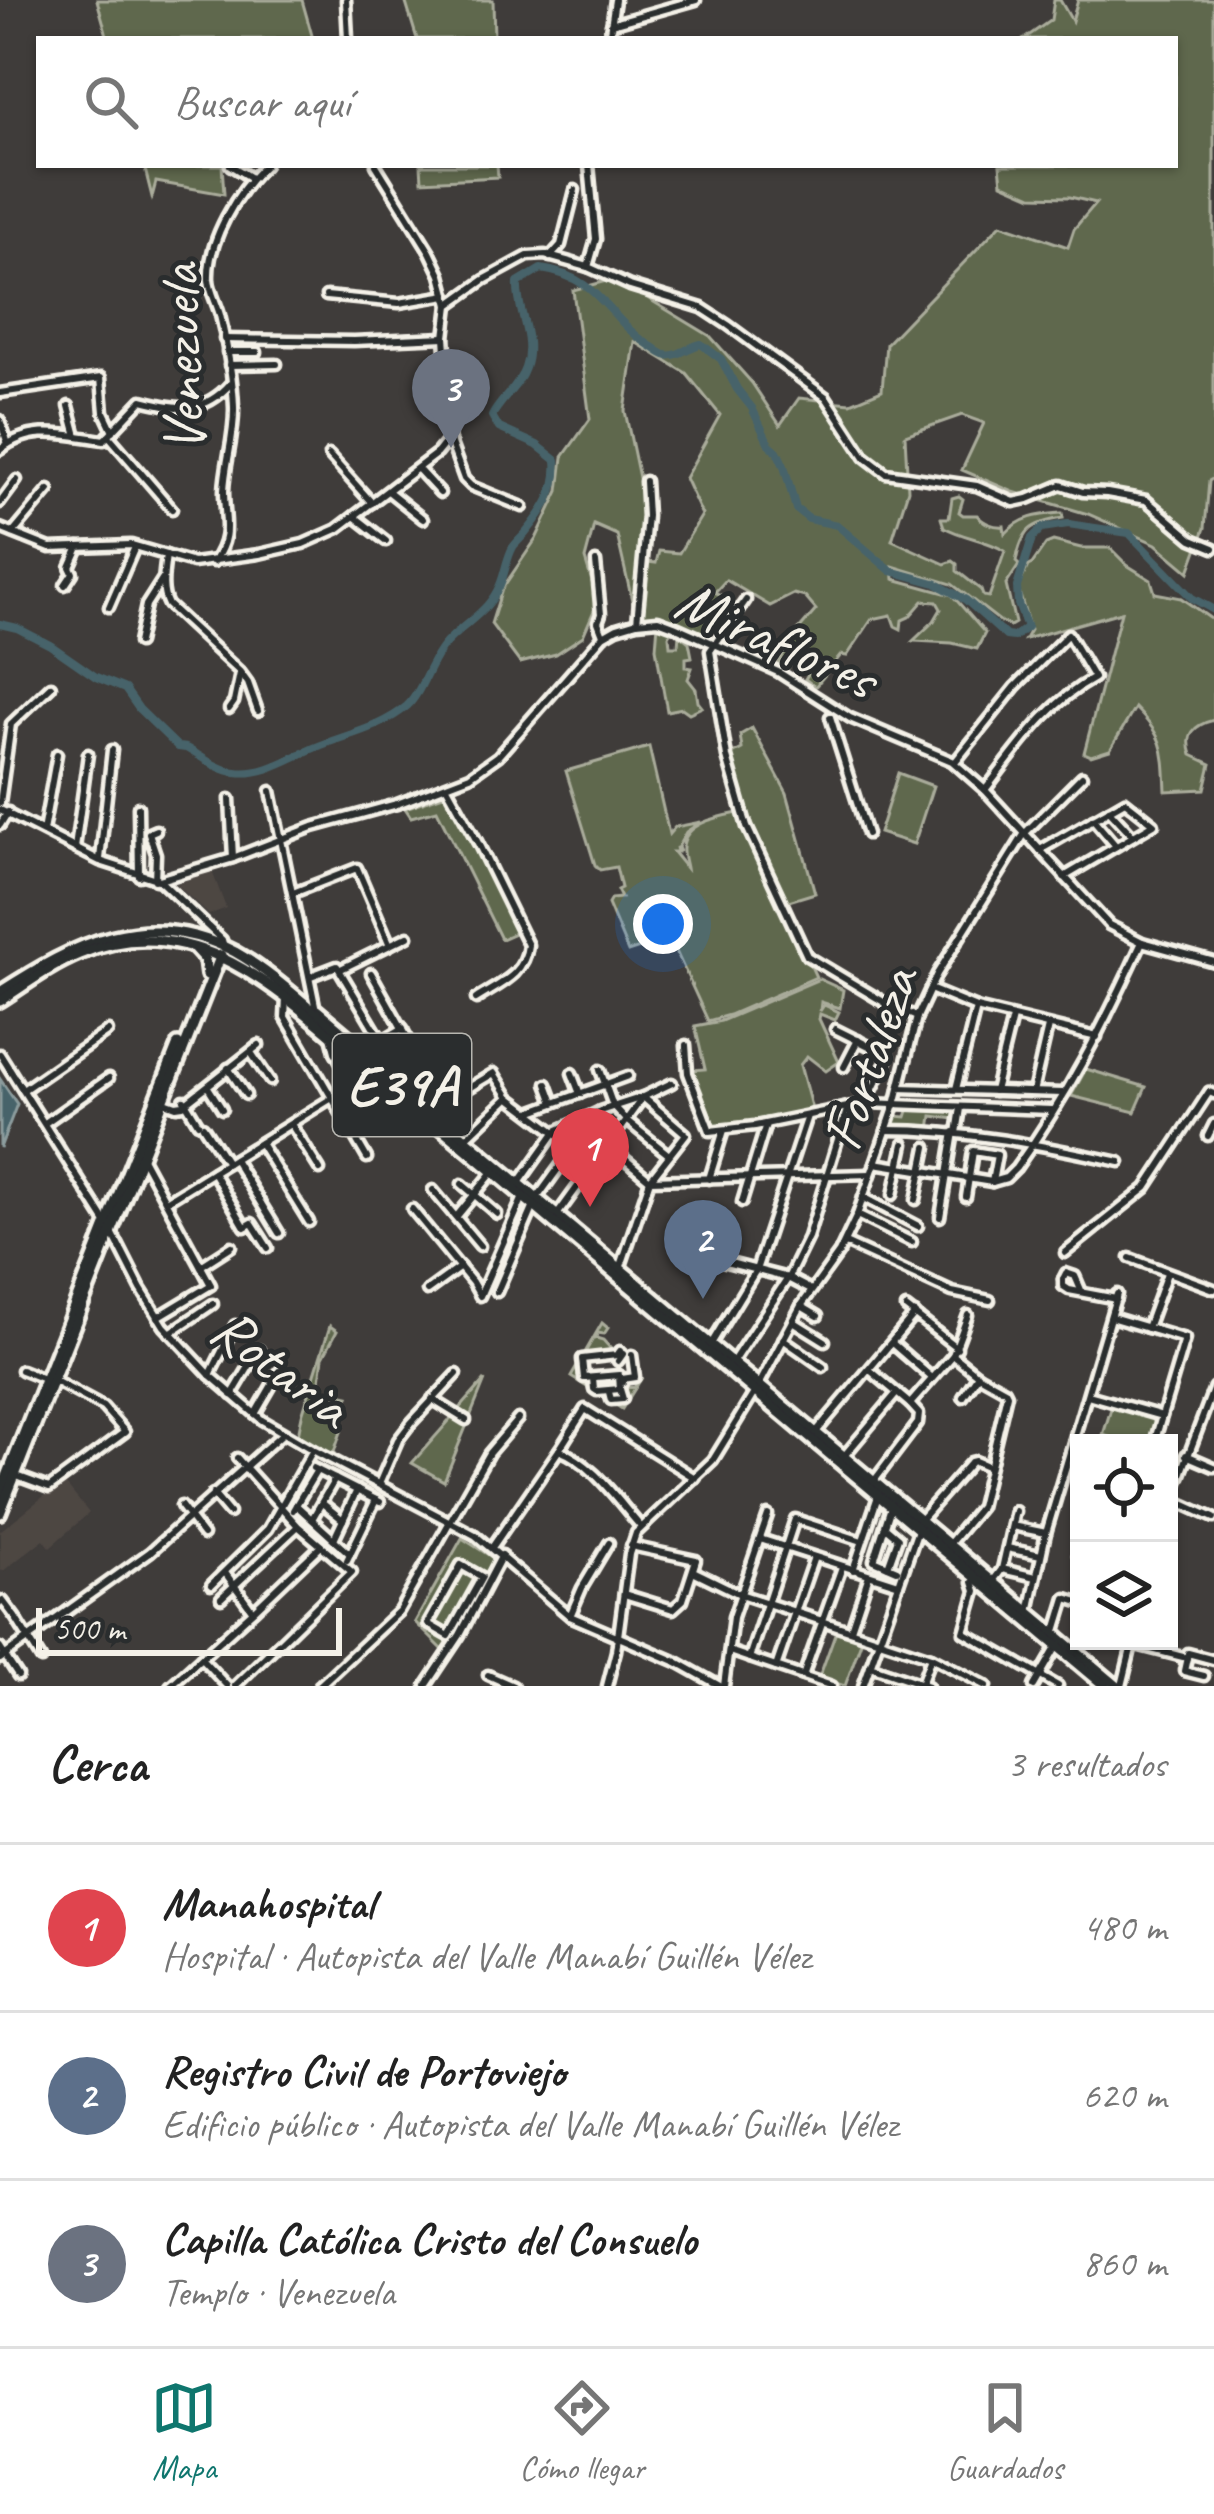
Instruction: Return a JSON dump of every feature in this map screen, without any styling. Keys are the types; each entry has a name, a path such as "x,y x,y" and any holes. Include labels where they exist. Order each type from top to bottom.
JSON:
{"main road":[{"name":"E39A","path":"0,997 68,950 108,936 184,935 270,975 390,1068 536,1202 710,1344 757,1389 816,1432 1056,1640 1120,1686"},
{"name":"E39A","path":"0,997 103,945 142,940 220,950 286,998 331,1036 338,1048 523,1197 536,1202"},
{"path":"109,1228 142,1158 209,977 206,959 185,944"},
{"path":"0,1513 4,1489 220,950"},
{"path":"209,977 231,967 256,976"},
{"name":"E39A","path":"551,1213 891,1507 919,1524"},
{"path":"4,1489 14,1475 48,1379"},
{"name":"E39A","path":"946,1547 1029,1612 1099,1684"}],"street":[{"path":"346,0 348,36"},
{"path":"609,36 615,0"},
{"path":"611,24 695,0"},
{"path":"235,168 251,178"},
{"name":"Venezuela","path":"214,562 227,533 224,496 234,426 227,352 209,281 224,218 262,168"},
{"path":"378,168 430,252 447,295 449,438 459,468 472,486 523,507"},
{"path":"588,267 596,238 589,168"},
{"path":"550,257 561,245 575,190"},
{"path":"449,305 528,256 588,267 630,286 702,308 728,325 826,397 866,457 886,473 977,486 1014,502 1061,485 1146,500 1192,539 1214,548"},
{"path":"326,296 399,304 447,295"},
{"path":"224,339 446,337"},
{"path":"227,352 257,352"},
{"path":"229,364 277,364"},
{"path":"0,393 101,377 111,434 172,509"},
{"path":"0,450 29,433 104,440 142,400 179,408 205,405 230,382"},
{"path":"69,406 77,436"},
{"path":"0,420 8,443"},
{"path":"0,528 50,548 106,544 193,563 214,562 303,544 337,529 418,469 449,438"},
{"path":"329,455 372,503"},
{"path":"418,469 440,493"},
{"path":"0,503 16,480"},
{"path":"638,622 647,515 645,481"},
{"path":"13,533 49,490"},
{"path":"388,491 423,519"},
{"path":"355,516 386,541"},
{"path":"65,585 79,547"},
{"path":"110,607 135,547"},
{"path":"166,555 163,579 168,605 240,672 258,711"},
{"path":"596,562 598,622 603,636"},
{"path":"138,643 146,605 163,579"},
{"path":"746,601 710,651 727,757 752,839 808,956 916,1017"},
{"name":"Miraflores","path":"157,880 470,776 498,756 603,636 617,628 658,620 778,672 850,718 954,763 985,790 1109,925 1142,941 1214,962"},
{"path":"954,763 1015,687 1068,634 1094,678 1046,713 985,790"},
{"path":"230,709 240,672"},
{"path":"0,825 11,724 51,686"},
{"path":"830,717 867,834"},
{"path":"833,729 850,718"},
{"path":"100,861 112,749"},
{"path":"44,831 57,754"},
{"path":"75,848 88,754"},
{"name":"Fortaleza","path":"641,1527 713,1460 801,1306 845,1244 895,1104 916,1017 930,989 1025,833 1082,776"},
{"path":"447,787 528,945 517,972 476,999"},
{"path":"271,790 316,1010"},
{"path":"230,799 233,858"},
{"path":"1040,850 1125,801 1154,824 1064,877"},
{"path":"138,807 139,876"},
{"path":"2,808 100,861 157,880 222,940 220,950"},
{"path":"1109,810 1133,836"},
{"path":"1093,819 1116,846"},
{"path":"156,830 149,833 155,842 157,880"},
{"path":"293,893 357,868 390,945"},
{"path":"340,970 408,936"},
{"path":"875,1162 992,1183 1006,1178 1065,1094 1142,941"},
{"path":"310,977 337,966 381,1041 390,1068 401,1072"},
{"path":"371,973 464,1135 509,1097"},
{"path":"930,989 976,1008 1097,1037"},
{"path":"286,998 285,1017 368,1158"},
{"path":"956,1089 976,1008"},
{"path":"994,1090 1012,1018"},
{"path":"1033,1092 1048,1027"},
{"path":"381,1041 403,1028"},
{"path":"835,1029 889,1055 868,1099"},
{"path":"23,1090 108,1031"},
{"path":"844,1067 858,1040"},
{"path":"686,1045 688,1073 710,1131 867,1103 1052,1110"},
{"path":"338,1048 370,1113"},
{"path":"163,1099 178,1106 250,1052 270,1081"},
{"name":"Rotaria","path":"0,1054 46,1123 158,1317 232,1395 283,1433 451,1520 492,1547 570,1616 722,1686"},
{"path":"885,1065 902,1073"},
{"path":"228,1068 245,1095"},
{"path":"600,1070 613,1106 669,1155"},
{"path":"457,1095 494,1073 509,1097 605,1170"},
{"path":"572,1073 580,1094"},
{"path":"530,1112 628,1076"},
{"path":"46,1123 109,1078"},
{"path":"519,1183 556,1131 672,1083"},
{"path":"547,1084 554,1103"},
{"path":"206,1085 222,1109"},
{"path":"899,1088 1065,1094"},
{"path":"1065,1253 1146,1188 1209,1092 1214,1094"},
{"path":"551,1213 643,1096"},
{"path":"620,1268 650,1180 686,1134 643,1096"},
{"path":"166,1201 332,1098"},
{"path":"185,1101 279,1233"},
{"path":"732,1363 788,1278 808,1237 848,1107"},
{"path":"940,1217 961,1108"},
{"path":"497,1292 536,1202 601,1111"},
{"path":"710,1344 756,1270 807,1116"},
{"path":"291,1124 320,1170"},
{"path":"742,1202 766,1124"},
{"path":"1208,1136 1214,1124"},
{"path":"709,1179 724,1130"},
{"path":"886,1130 956,1132 1120,1162"},
{"path":"260,1143 309,1222"},
{"path":"893,1195 904,1144"},
{"path":"608,1145 650,1180 871,1174"},
{"path":"916,1199 927,1147"},
{"path":"966,1197 975,1150 997,1155 992,1183"},
{"path":"142,1158 211,1285 158,1317"},
{"path":"212,1172 245,1227 252,1223 268,1248"},
{"path":"456,1217 493,1172"},
{"path":"462,1184 497,1214"},
{"path":"433,1190 480,1246"},
{"path":"412,1209 480,1296 523,1197"},
{"path":"863,1197 918,1226"},
{"path":"857,1215 912,1241"},
{"path":"845,1244 952,1292 990,1300"},
{"path":"201,1266 232,1246"},
{"path":"1130,1258 1214,1288"},
{"path":"718,1260 788,1278 811,1290"},
{"path":"427,1291 460,1267"},
{"path":"1147,1328 1167,1273"},
{"path":"1029,1612 1046,1533 1116,1296 1082,1292"},
{"path":"170,1333 213,1304"},
{"path":"801,1306 818,1316"},
{"path":"906,1308 979,1375 1006,1391 980,1507 946,1547"},
{"path":"816,1432 915,1314"},
{"path":"910,1404 955,1352 968,1316"},
{"path":"1111,1317 1185,1340 1157,1434"},
{"path":"793,1321 825,1341"},
{"path":"211,1375 235,1325"},
{"path":"783,1339 823,1366"},
{"path":"893,1344 932,1378"},
{"path":"232,1395 259,1349"},
{"path":"616,1384 583,1377 583,1357 622,1355"},
{"path":"616,1384 622,1355"},
{"path":"592,1378 594,1389 634,1377 622,1355"},
{"path":"14,1475 50,1488 125,1432 103,1407 21,1370"},
{"path":"870,1370 917,1409 918,1423 874,1481"},
{"path":"255,1414 280,1371"},
{"path":"379,1484 398,1440 457,1374"},
{"path":"963,1397 979,1375"},
{"path":"1178,1477 1214,1387"},
{"path":"844,1456 897,1393"},
{"path":"1088,1395 1162,1416"},
{"path":"432,1400 466,1420"},
{"path":"492,1547 585,1409 695,1478"},
{"path":"319,1686 399,1612 489,1454 518,1419"},
{"path":"18,1676 2,1654 146,1555 283,1433"},
{"path":"211,1585 266,1532 313,1450"},
{"path":"559,1450 589,1469 641,1527 631,1546 607,1686"},
{"path":"1186,1455 1214,1467"},
{"path":"201,1658 231,1686 352,1572 298,1526 236,1458"},
{"path":"863,1686 919,1524 971,1462 989,1467"},
{"path":"1178,1464 1182,1465"},
{"path":"315,1469 342,1482 378,1501 348,1557 334,1539 295,1508 315,1469"},
{"path":"312,1519 353,1471"},
{"path":"334,1539 357,1490"},
{"path":"213,1494 229,1514"},
{"path":"853,1570 878,1496"},
{"path":"322,1502 343,1520"},
{"path":"1178,1505 1214,1518"},
{"path":"181,1506 203,1535"},
{"path":"891,1507 874,1560 897,1570"},
{"path":"993,1581 1002,1569 1015,1511"},
{"path":"722,1686 733,1617 768,1515"},
{"path":"749,1658 795,1520 862,1541"},
{"path":"221,1598 298,1526"},
{"path":"1012,1526 1046,1533"},
{"path":"885,1527 898,1538 888,1566"},
{"path":"760,1539 899,1584"},
{"path":"570,1616 609,1543"},
{"path":"170,1686 321,1546"},
{"path":"624,1594 673,1609 683,1600 696,1560 631,1546"},
{"path":"1007,1548 1041,1555"},
{"path":"426,1686 460,1635 502,1556"},
{"path":"776,1667 814,1557"},
{"path":"461,1565 482,1577 449,1636 428,1624 461,1565"},
{"path":"803,1676 842,1566"},
{"path":"1002,1569 1036,1577"},
{"path":"693,1571 740,1594 931,1657 987,1686"},
{"path":"226,1574 253,1611"},
{"path":"851,1630 869,1575"},
{"path":"973,1582 976,1591 964,1632 1058,1686"},
{"path":"1034,1686 1056,1640 1066,1598 1070,1599"},
{"path":"0,1603 9,1609 41,1659"},
{"path":"1120,1686 1131,1650"},
{"path":"1160,1650 1187,1658"},
{"path":"729,1652 832,1686"},
{"path":"1204,1676 1184,1671 1188,1653 1214,1660"},
{"path":"870,1666 923,1685 931,1657"},
{"path":"488,1675 513,1686"},
{"path":"328,1678 337,1686"}],"shaded area":[{"path":"212,871 226,908 209,915 176,884"},
{"path":"63,1481 89,1513 50,1547 44,1539 0,1570 0,1531"}],"green space":[{"path":"97,0 302,0 312,36 107,36"},
{"path":"405,0 493,0 494,36 416,36"},
{"path":"1054,0 1060,0 1072,21 1078,0 1214,0 1214,478 1209,481 1205,528 1189,572 1156,544 1088,514 1013,492 962,470 984,423 962,415 905,435 908,490 892,540 945,564 953,561 957,571 989,597 1005,551 944,527 941,518 949,518 952,498 963,499 959,512 963,515 977,515 989,524 1004,526 1005,534 1031,518 1062,513 1063,518 1036,525 1021,542 1019,565 1006,585 1015,623 1010,626 952,584 893,566 894,579 952,595 985,633 977,649 913,641 941,609 937,602 923,601 902,620 901,629 891,615 872,619 847,656 841,655 815,687 805,679 813,666 807,662 795,661 788,668 778,664 816,610 805,597 794,594 770,606 726,580 715,592 726,598 730,610 722,611 704,634 643,619 648,562 656,563 659,551 679,553 702,515 685,478 720,415 686,373 635,342 625,411 647,516 636,618 617,535 594,525 585,559 598,601 583,636 556,654 520,663 491,624 502,589 536,539 559,491 563,457 590,419 573,290 606,281 644,296 710,336 752,383 780,425 799,398 851,403 882,390 886,344 1001,224 1068,247 1074,229 1096,203 1032,196 1002,183 1000,168 1178,168 1178,36 1028,36 1051,20"},
{"path":"145,168 222,168 224,194 156,182 152,197"},
{"path":"421,168 497,168 498,177 422,181"},
{"path":"1053,541 1110,548 1151,580 1155,593 1181,598 1214,621 1214,720 1196,728 1190,741 1192,755 1211,764 1205,789 1166,791 1161,745 1135,708 1110,750 1091,756 1084,753 1121,612 1025,639 1030,630 1018,588 1028,566"},
{"path":"658,623 673,630 670,646 678,646 679,634 689,642 692,657 686,658 686,667 692,668 688,679 702,707 689,713 682,708 667,711 656,648"},
{"path":"752,728 787,793 815,893 782,903 816,977 708,1021 670,938 628,952 608,904 621,898 616,867 600,870 595,865 566,771 649,747 669,834 675,827 701,822 686,832 680,852 676,847 673,852 686,868 683,847 690,831 706,821 743,812 727,757 742,749 740,735"},
{"path":"898,773 933,786 914,844 879,833"},
{"path":"449,793 519,931 501,939 437,810 411,817 405,808"},
{"path":"819,979 843,990 840,1008 821,1002 820,1011 824,1005 839,1012 835,1020 820,1014 819,1019 839,1062 826,1071 807,1056 800,1065 812,1110 761,1124 716,1128 691,1070 705,1069 695,1026 721,1021"},
{"path":"1086,1069 1146,1087 1135,1112 1071,1096"},
{"path":"909,1108 957,1112 955,1119 932,1116 930,1129 893,1128 896,1116 906,1117"},
{"path":"602,1323 608,1328 596,1338 618,1352 584,1355 581,1361 591,1383 613,1378 613,1388 606,1391 609,1394 621,1392 626,1398 624,1388 635,1387 636,1379 641,1379 622,1409 571,1377"},
{"path":"330,1326 337,1331 323,1357 318,1396 332,1403 339,1394 349,1396 333,1455 298,1435"},
{"path":"485,1380 444,1481 412,1463"},
{"path":"1113,1402 1158,1417 1153,1434 1103,1434"},
{"path":"462,1538 495,1559 444,1651 415,1622"},
{"path":"837,1628 863,1636 845,1686 819,1678"}],"water":[{"path":"0,1079 17,1104 0,1148"}],"waterway":[{"path":"0,624 50,645 96,677 125,689 178,747 230,771 267,769 397,714 413,700 446,643 492,599 513,547 553,491 556,460 537,445 499,428 492,416 519,381 528,357 518,283 541,269 561,273 590,289 634,334 663,354 674,355 701,344 721,359 777,451 796,509 809,519 837,525 891,571 935,583 966,600 1006,636 1014,637 1027,627 1017,587 1032,538 1042,528 1068,524 1129,533 1192,598 1214,610"}],"place":[{"name":"Capilla Católica Cristo del Consuelo","path":"451,448"},
{"name":"Manahospital","path":"590,1207"},
{"name":"Registro Civil de Portoviejo","path":"703,1299"}]}
